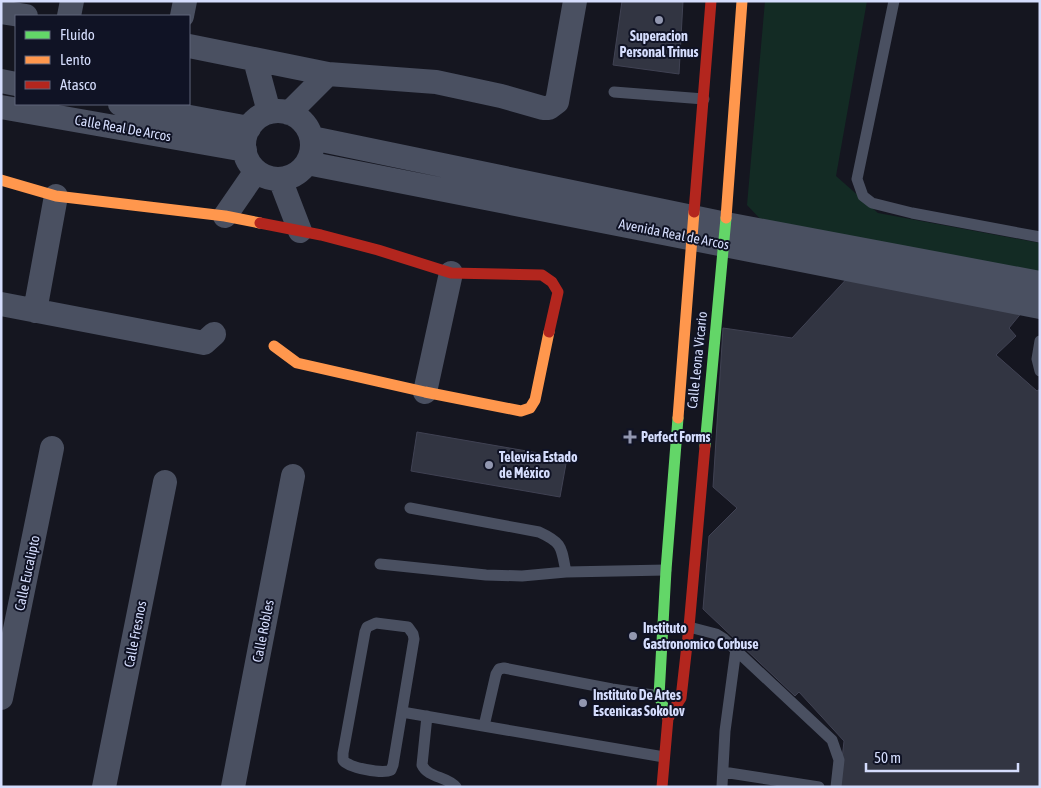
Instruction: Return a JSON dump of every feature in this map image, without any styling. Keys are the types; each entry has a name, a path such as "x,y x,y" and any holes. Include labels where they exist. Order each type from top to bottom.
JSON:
{"main road":[{"name":"Calle Leona Vicario","path":"668,718 659,696 666,570 711,1"},
{"name":"Calle Leona Vicario","path":"662,787 668,718 681,698 689,627 725,234 742,1"},
{"path":"1,180 56,196 225,216 321,235 378,250 451,273 542,275 555,284 558,292 535,400 529,410 521,411 297,364 274,346"}],"street":[{"path":"69,15 72,1"},
{"path":"182,15 185,1"},
{"path":"190,46 328,74 436,82 549,108 557,102 575,1"},
{"path":"1,12 20,15"},
{"path":"255,60 279,113"},
{"path":"279,113 328,74"},
{"path":"1,81 15,84"},
{"name":"Calle Real De Arcos","path":"124,105 247,139"},
{"name":"Calle Real De Arcos","path":"1,106 247,139"},
{"path":"279,113 299,119 307,127 312,138 312,151 307,163 291,177 280,180 263,176 248,162 247,139 261,116 279,113"},
{"name":"Avenida Real de Arcos","path":"312,138 1040,307"},
{"name":"Avenida Real de Arcos","path":"307,163 694,227"},
{"path":"225,216 256,171"},
{"path":"280,180 300,231"},
{"path":"35,311 56,196"},
{"name":"Avenida Real de Arcos","path":"725,234 1040,283"},
{"path":"426,392 451,273"},
{"path":"1,304 204,343 214,334"},
{"name":"Calle Eucalipto","path":"1,698 52,448"},
{"name":"Calle Robles","path":"232,787 293,476"},
{"name":"Calle Fresnos","path":"104,787 165,482"}],"lane":[{"path":"894,1 857,179 863,196 872,203 912,213 1040,237"},
{"path":"614,92 704,99"},
{"path":"1040,341 1037,359 1040,372"},
{"path":"410,508 539,532 552,538 561,546 566,572"},
{"path":"380,564 486,575 522,576 566,572 666,570"},
{"path":"376,623 408,628 413,634 414,639 402,712 391,770 384,772 345,763 343,753 365,632 367,627 376,623"},
{"path":"689,627 716,634 724,639 832,740 839,760 836,787"},
{"path":"722,786 725,731 736,649"},
{"path":"484,726 496,674 499,669 504,668 612,689 681,698"},
{"path":"402,712 664,756"},
{"path":"427,716 422,765 428,772 450,781 456,787"},
{"path":"723,772 819,787"}],"green space":[{"path":"765,1 867,1 836,176 878,213 1040,243 1040,273 765,224 747,205"}],"building":[{"path":"622,1 683,1 679,74 613,65"},
{"path":"852,273 1023,311 1009,328 1016,336 996,355 1037,391 1040,389 1040,787 839,787 844,741 799,692 795,696 703,609 709,536 737,508 713,487 723,328 792,338"},
{"name":"Televisa Estado de México","path":"417,432 567,458 560,497 411,471"}],"traffic: fast":[{"path":"705,446 726,218"},
{"path":"668,718 659,696 666,570 678,418"}],"traffic: slow":[{"path":"726,218 742,1"},
{"path":"1,180 56,196 225,216 260,223"},
{"path":"678,418 694,212"},
{"path":"274,346 297,363 425,392 521,411 530,408 535,400 549,332"}],"traffic: jam":[{"path":"694,212 711,1"},
{"path":"260,223 321,235 378,250 451,273 542,275 552,282 558,292 549,332"},
{"path":"662,787 668,718 681,698 705,446"}],"place":[{"name":"Superacion Personal Trinus","path":"659,20"},
{"name":"Perfect Forms","path":"630,437"},
{"name":"Televisa Estado de México","path":"489,465"},
{"name":"Instituto Gastronomico Corbuse","path":"633,636"},
{"name":"Instituto De Artes Escenicas Sokolov","path":"583,703"}]}
